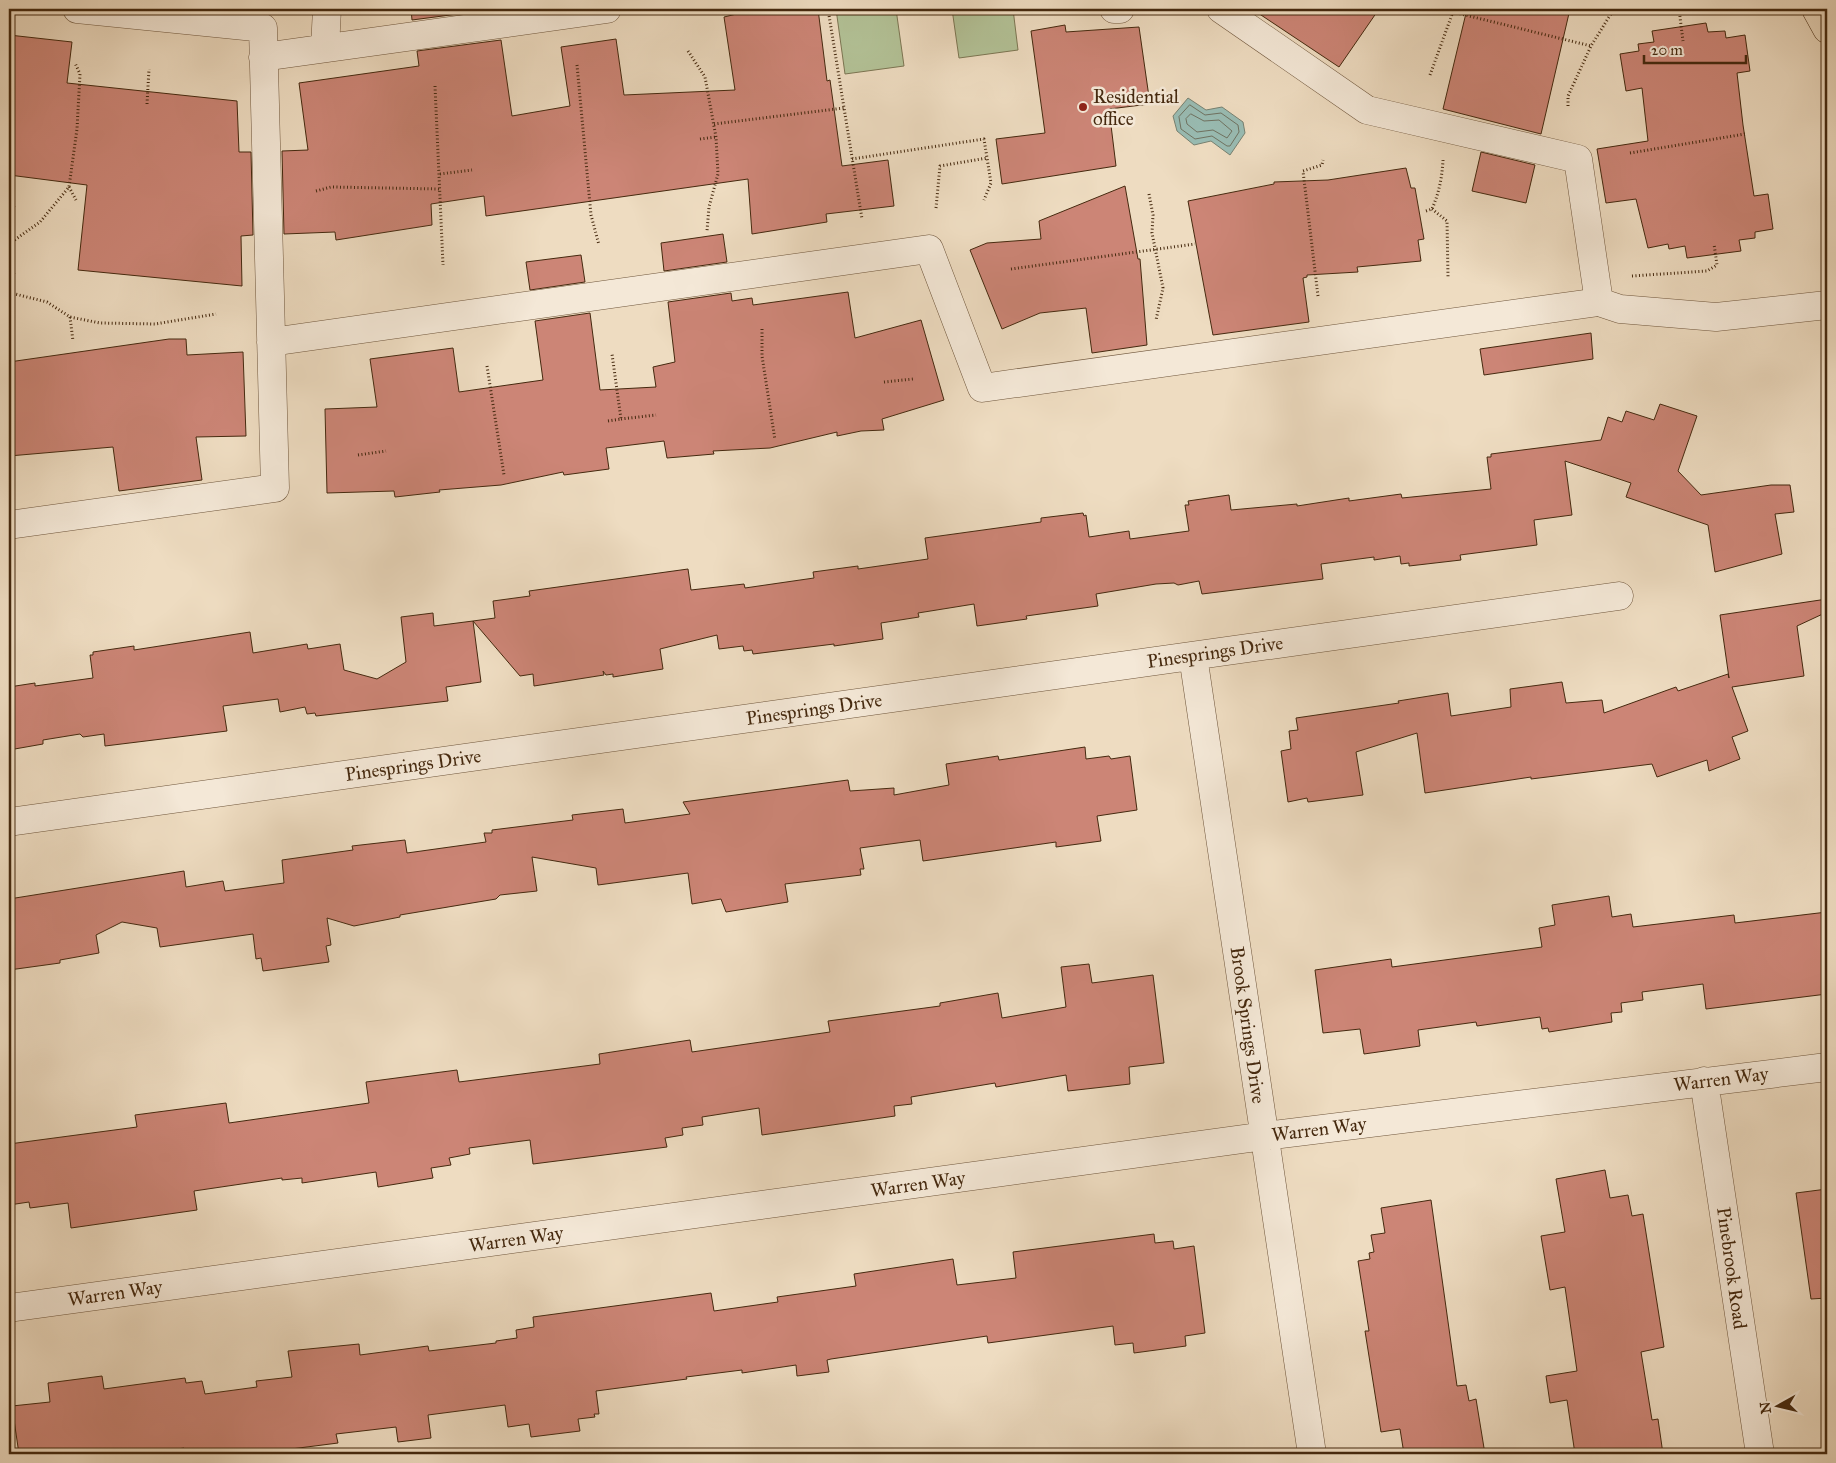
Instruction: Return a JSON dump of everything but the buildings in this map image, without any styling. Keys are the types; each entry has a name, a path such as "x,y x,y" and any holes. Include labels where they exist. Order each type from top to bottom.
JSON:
{"main road":[{"path":"1816,9 1827,29"}],"street":[{"path":"9,525 275,488 263,28 77,9"},
{"path":"325,48 327,9"},
{"path":"263,57 607,9"},
{"path":"1114,9 1120,9"},
{"path":"1221,9 1368,110 1578,159 1599,302"},
{"path":"271,342 929,249 982,388 1599,302 1620,309 1716,317 1827,305"},
{"name":"Pinesprings Drive","path":"9,822 1619,596"},
{"name":"Brook Springs Drive","path":"1193,656 1312,1454"},
{"name":"Warren Way","path":"9,1308 1265,1136 1827,1066"},
{"name":"Pinebrook Road","path":"1704,1081 1760,1454"}],"path":[{"path":"828,9 862,219"},
{"path":"1568,106 1568,96 1591,46 1614,9 1621,9"},
{"path":"1678,9 1683,41"},
{"path":"1430,75 1453,11 1591,46"},
{"path":"688,50 705,77 716,137 718,174 709,207 707,231"},
{"path":"10,244 40,222 68,187 77,119 80,74 75,63"},
{"path":"577,65 591,215 600,245"},
{"path":"147,104 149,69"},
{"path":"434,86 440,174 442,265"},
{"path":"714,124 844,108"},
{"path":"1630,152 1745,134"},
{"path":"700,139 716,137"},
{"path":"852,159 984,139 991,183 984,200"},
{"path":"1432,209 1442,178 1443,157"},
{"path":"936,208 940,166 987,158"},
{"path":"1318,296 1303,171 1322,165 1324,160"},
{"path":"440,174 472,170"},
{"path":"68,187 76,200"},
{"path":"316,191 331,187 440,189"},
{"path":"1149,194 1163,288 1156,320"},
{"path":"9,197 14,204 9,249"},
{"path":"1426,211 1432,209"},
{"path":"1432,209 1447,221 1448,277"},
{"path":"1011,269 1195,244"},
{"path":"1624,276 1707,271 1717,264 1714,244"},
{"path":"9,270 14,271 9,305"},
{"path":"11,293 47,302 70,317 100,323 155,324 216,314"},
{"path":"70,317 73,341"},
{"path":"762,329 762,356 775,440"},
{"path":"612,354 620,419"},
{"path":"487,366 504,475"},
{"path":"884,382 913,378"},
{"path":"608,420 656,415"},
{"path":"358,455 386,451"}],"green space":[{"path":"836,9 896,9 904,66 845,74"},
{"path":"952,9 1013,9 1018,50 959,58"}],"water":[{"path":"1188,98 1206,110 1222,107 1243,122 1245,133 1230,155 1211,141 1194,145 1177,131 1173,116"}],"place":[{"name":"Residential office","path":"1083,107"}]}
